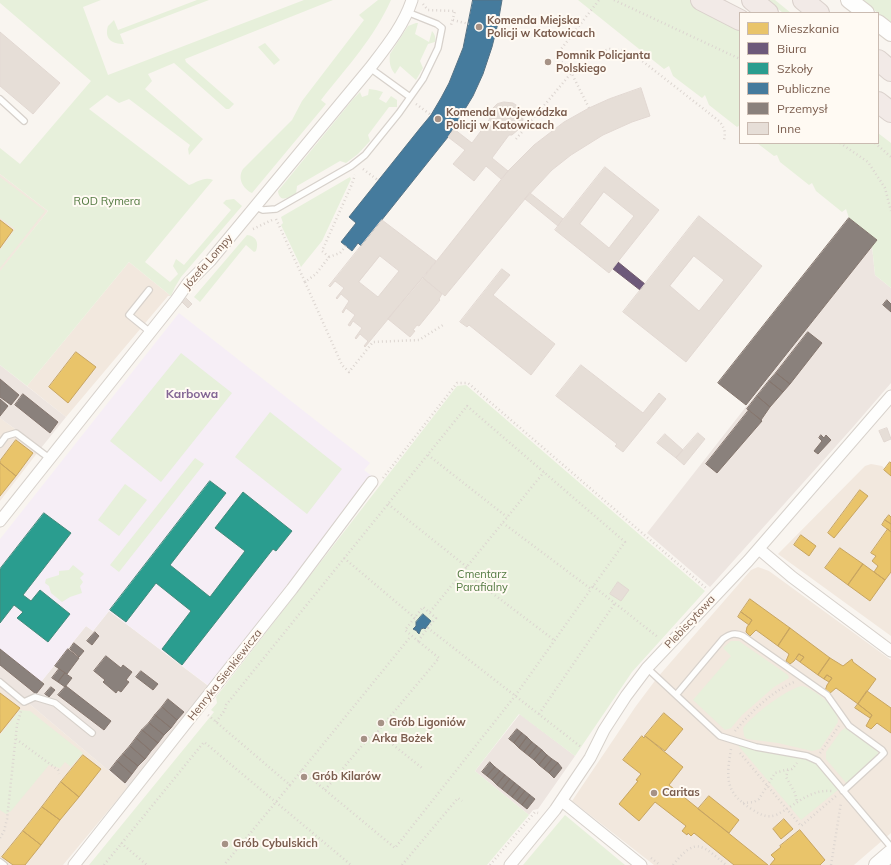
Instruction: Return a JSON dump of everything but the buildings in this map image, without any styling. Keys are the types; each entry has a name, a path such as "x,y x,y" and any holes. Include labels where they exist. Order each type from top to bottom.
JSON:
{"highway":[{"path":"702,0 739,19"},
{"path":"752,0 767,12"},
{"path":"803,0 818,12"},
{"path":"879,61 891,71"},
{"path":"879,103 891,112"}],"street":[{"name":"Józefa Lompy","path":"0,521 188,283 210,261 256,207 370,68 392,39 412,0"},
{"path":"849,0 865,12"},
{"path":"879,24 891,33"},
{"name":"Plebiscytowa","path":"510,865 562,801 590,758 604,730 647,668 759,549 891,396"},
{"name":"Henryka Sienkiewicza","path":"74,865 287,596 372,482"},
{"path":"759,549 792,577 891,651"},
{"path":"562,801 641,865"}],"lane":[{"path":"256,207 263,210 276,209 351,166 365,155 399,114 423,79 438,48 442,28 437,24 407,12"},
{"path":"370,68 410,97"},
{"path":"0,99 24,121"},
{"path":"149,290 129,315 150,332"},
{"path":"0,444 6,436 16,432 49,458"},
{"path":"676,695 723,639 734,633 738,633 826,695 849,726 884,753 841,792"},
{"path":"647,668 720,736 756,747 807,756 818,762 888,856"},
{"path":"0,682 24,702 35,697 55,703 92,732"},
{"path":"0,862 4,865"}],"path":[{"path":"589,108 572,71 555,57 599,0"},
{"path":"614,0 739,59"},
{"path":"453,20 469,24"},
{"path":"516,139 572,71 583,61 604,51 617,49 633,55 641,60 719,121 726,133 724,140"},
{"path":"417,104 431,115"},
{"path":"841,144 868,162 885,188 891,211"},
{"path":"876,144 891,157"},
{"path":"364,169 379,181"},
{"path":"349,176 355,172"},
{"path":"251,230 282,214"},
{"path":"276,218 342,365 349,372 373,342 419,340 443,325"},
{"path":"305,282 316,274 329,257 340,253 346,246"},
{"path":"372,482 377,486 457,384 468,383 716,596"},
{"path":"290,785 216,722 226,710 226,705 467,406 625,542 515,696 395,848 301,770"},
{"path":"428,454 507,517"},
{"path":"430,612 544,472"},
{"path":"388,504 467,567"},
{"path":"502,522 614,603 661,640"},
{"path":"344,558 416,618"},
{"path":"463,571 554,640"},
{"path":"539,714 614,603"},
{"path":"325,790 370,736 373,736 377,732 439,658 411,636 405,630 423,608 436,618 418,641"},
{"path":"428,628 582,747"},
{"path":"224,865 277,802 301,770 411,636"},
{"path":"807,681 793,682 777,692 750,714 728,738 801,826 841,792"},
{"path":"0,838 7,818 17,725 24,702"},
{"path":"818,762 820,753 844,719"},
{"path":"377,732 422,768"},
{"path":"16,739 58,770 59,774"},
{"path":"104,865 204,742 351,865"},
{"path":"732,743 729,766 729,781 731,790 743,803 758,813 768,817 776,815 808,795 822,791 841,792"},
{"path":"743,803 754,802 759,799 775,773 794,767 799,754"},
{"path":"788,770 786,777 795,793 797,802"},
{"path":"831,865 841,792"},
{"path":"402,865 458,798 462,801"},
{"path":"490,865 535,812 543,814"},
{"path":"121,843 147,865"},
{"path":"673,865 686,850 695,846 703,847 708,850 726,865"}],"shaded area":[{"path":"0,174 48,211 0,272"},
{"path":"872,246 875,275 891,288 891,383 710,587 647,533"},
{"path":"129,262 171,296 168,296 66,417 27,386"},
{"path":"179,313 370,463 364,470 373,477 209,686 109,611 93,631 86,626 41,682 0,649 0,539"},
{"path":"0,365 66,417 41,448 0,418"},
{"path":"0,418 41,448 0,501"},
{"path":"871,464 882,466 891,474 891,636 778,554 865,466"},
{"path":"758,567 769,571 891,660 891,833 854,865 654,865 572,801 636,706 657,678 751,570"},
{"path":"109,611 211,688 186,720 128,787 0,679 0,649 41,682 86,626 93,631"},
{"path":"0,679 128,787 63,865 0,865"},
{"path":"520,714 575,756 538,809 533,810 529,815 475,771"}],"green space":[{"name":"ROD Rymera","path":"0,0 101,0 83,7 108,75 304,0 333,0 185,59 186,62 234,104 229,109 226,109 174,63 148,74 152,81 145,89 203,139 189,155 188,149 190,145 129,99 119,103 107,95 89,109 189,185 204,179 213,180 145,262 170,282 178,274 173,266 176,259 184,265 231,210 223,203 226,200 234,199 242,206 181,277 171,296 129,262 27,386 0,365 0,271 48,211 0,174 0,148 20,164 91,81 0,3"},
{"path":"197,0 209,0 120,34 124,44 113,42 108,37 108,26 114,20 118,30"},
{"path":"378,0 391,0 377,27 368,40 321,100 326,104 252,193 246,189 241,179 241,172 243,169 292,120 302,101 364,20 359,15"},
{"path":"578,0 690,0 716,14 739,29 739,126 737,127 709,105 705,95 702,98 673,76 669,66 664,69"},
{"path":"767,0 775,0 790,12 782,12"},
{"path":"862,0 891,0 891,24 879,14 879,12 876,12"},
{"path":"418,23 415,34 429,42 432,31 435,35 435,42 428,44 420,61 423,68 416,80 400,66 395,74 393,72 390,54 408,26"},
{"path":"265,43 280,60 274,65 258,47"},
{"path":"369,89 383,92 379,99 386,103 391,96 397,100 397,107 389,107 368,135 370,141 358,154 346,163 340,161 297,186 296,194 293,196 287,198 280,197 278,191 354,98 360,92 362,97 368,95"},
{"path":"879,134 891,143 891,288 875,275 872,246 877,240 849,218 846,209 842,212 816,191 812,183 809,185 780,162 777,155 774,156 758,144 879,144"},
{"path":"0,177 45,211 0,268 0,250 15,229 0,218"},
{"path":"350,177 351,179 322,241 301,267 281,225 283,223 281,217"},
{"path":"247,235 255,238 257,242 256,251 254,252 246,245 200,302 194,297"},
{"path":"181,353 232,393 161,482 110,441"},
{"name":"Cmentarz Parafialny","path":"466,385 705,591 632,672 575,756 519,714 475,771 529,815 487,865 89,865 214,712 211,710 217,703 216,697 457,386"},
{"path":"270,412 342,469 307,514 235,457"},
{"path":"195,458 204,464 119,572 110,565"},
{"path":"125,484 147,500 119,536 98,520"},
{"path":"73,565 84,574 80,578 83,582 80,586 82,593 70,597 62,602 51,593 49,586 45,583 46,579 59,575 59,571 69,570"},
{"path":"731,641 739,641 788,675 789,678 774,687 742,715 731,728 725,730 693,700 731,656 723,648"},
{"path":"802,686 811,690 831,705 837,716 838,722 820,749 812,751 778,743 747,739 744,736 743,728 754,716 787,692"},
{"path":"20,710 30,711 83,753 71,767 65,762 60,768 49,765 11,811 6,814 0,810 0,735"},
{"path":"845,728 877,750 879,755 847,784 826,759 826,752 841,731"},
{"path":"737,744 754,750 810,760 824,770 839,789 801,820"},
{"path":"565,815 625,865 523,865"}],"place":[{"name":"Komenda Miejska Policji w Katowicach","path":"479,27"},
{"name":"Pomnik Policjanta Polskiego","path":"548,62"},
{"name":"Komenda Wojewódzka Policji w Katowicach","path":"438,119"},
{"name":"Grób Ligoniów","path":"381,723"},
{"name":"Arka Bożek","path":"364,739"},
{"name":"Grób Kilarów","path":"304,777"},
{"name":"Caritas","path":"654,793"},
{"name":"Grób Cybulskich","path":"225,844"}],"district":[{"name":"Karbowa","path":"192,394"}]}
